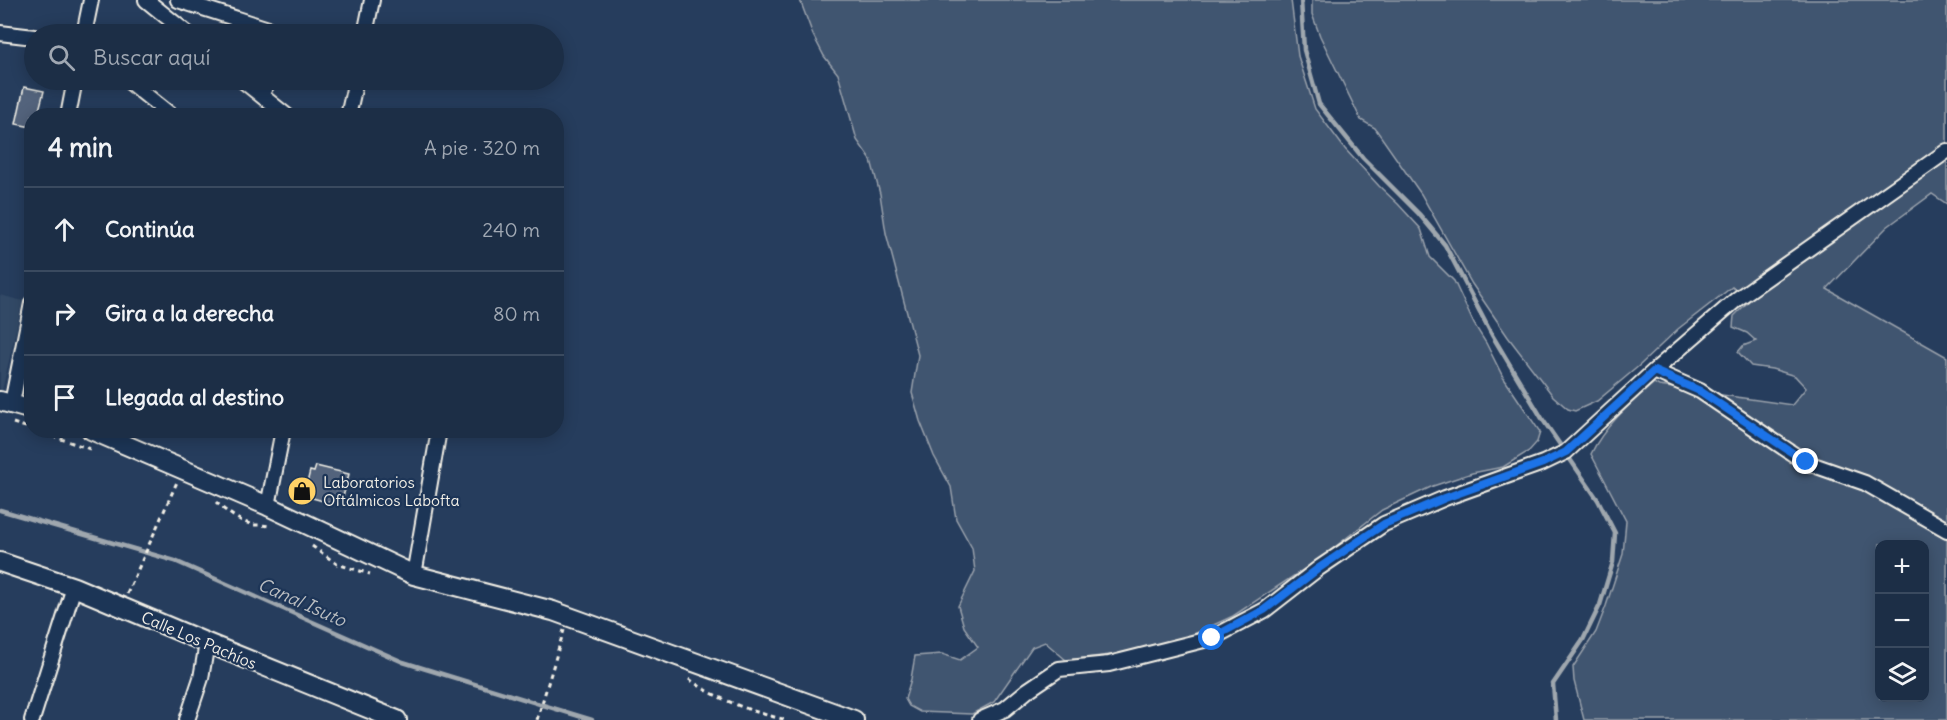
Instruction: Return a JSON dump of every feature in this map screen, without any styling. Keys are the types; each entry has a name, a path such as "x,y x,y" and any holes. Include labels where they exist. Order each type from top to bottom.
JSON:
{"street":[{"path":"86,24 91,0"},
{"path":"146,0 176,24"},
{"path":"178,0 253,24"},
{"path":"367,24 372,0"},
{"path":"0,33 24,37"},
{"path":"70,108 73,90"},
{"path":"140,90 162,108"},
{"path":"255,90 277,108"},
{"path":"261,95 264,90"},
{"path":"350,108 354,90"},
{"path":"980,720 1005,709 1059,669 1109,664 1212,638 1264,610 1319,568 1384,524 1566,452 1737,299 1947,151"},
{"path":"24,333 6,402 24,408"},
{"path":"1654,371 1700,391 1806,462 1865,483 1947,530"},
{"path":"110,438 268,506 414,575 553,611 854,720"},
{"path":"268,506 282,438"},
{"path":"414,575 438,438"},
{"name":"Calle Los Pachíos","path":"0,562 74,587 207,644 397,720"},
{"path":"32,720 74,587"},
{"path":"187,720 201,678 207,644"}],"path":[{"path":"3,420 24,427"},
{"path":"129,590 183,469"},
{"path":"537,720 558,650"}],"shaded area":[{"path":"800,0 1291,0 1298,56 1315,109 1345,149 1421,229 1430,257 1454,281 1503,377 1540,432 1537,442 1529,451 1503,467 1472,473 1433,486 1382,510 1321,558 1233,616 1181,640 1128,653 1066,660 1045,642 1032,647 994,702 972,714 920,712 909,706 905,699 915,656 942,654 960,660 978,647 964,627 958,606 975,571 972,548 956,519 951,487 934,456 912,393 918,355 886,233 880,194 871,160 857,140 838,74 824,56 813,35"},
{"path":"1312,0 1947,0 1947,204 1932,194 1887,227 1827,289 1947,357 1947,720 1584,720 1574,681 1573,667 1596,632 1606,606 1623,554 1626,521 1591,454 1596,444 1619,416 1654,383 1659,386 1792,405 1806,388 1795,376 1751,366 1738,352 1743,346 1756,341 1747,333 1733,327 1734,316 1751,299 1732,287 1678,329 1597,401 1575,411 1568,409 1553,396 1508,337 1472,284 1421,194 1375,128 1361,120 1320,36 1312,14"},
{"path":"0,295 23,301 2,390 0,390"}],"building":[{"path":"24,87 24,90 44,91 40,108 24,108 24,126 16,124"},
{"path":"316,466 349,474 343,497 336,495 334,504 298,494 301,482 307,483 310,471 314,472"}],"waterway":[{"path":"1301,0 1304,50 1319,104 1363,158 1419,214 1445,245 1492,335 1543,420 1598,500 1615,533 1613,562 1600,605 1583,640 1553,684 1556,720"},
{"name":"Canal Isuto","path":"0,510 175,561 403,662 592,720"}],"place":[{"name":"Laboratorios Oftálmicos Labofta","path":"302,491"}],"route":[{"path":"1212,638 1264,610 1319,568 1384,524 1566,452 1654,371 1700,391 1806,462"}]}
